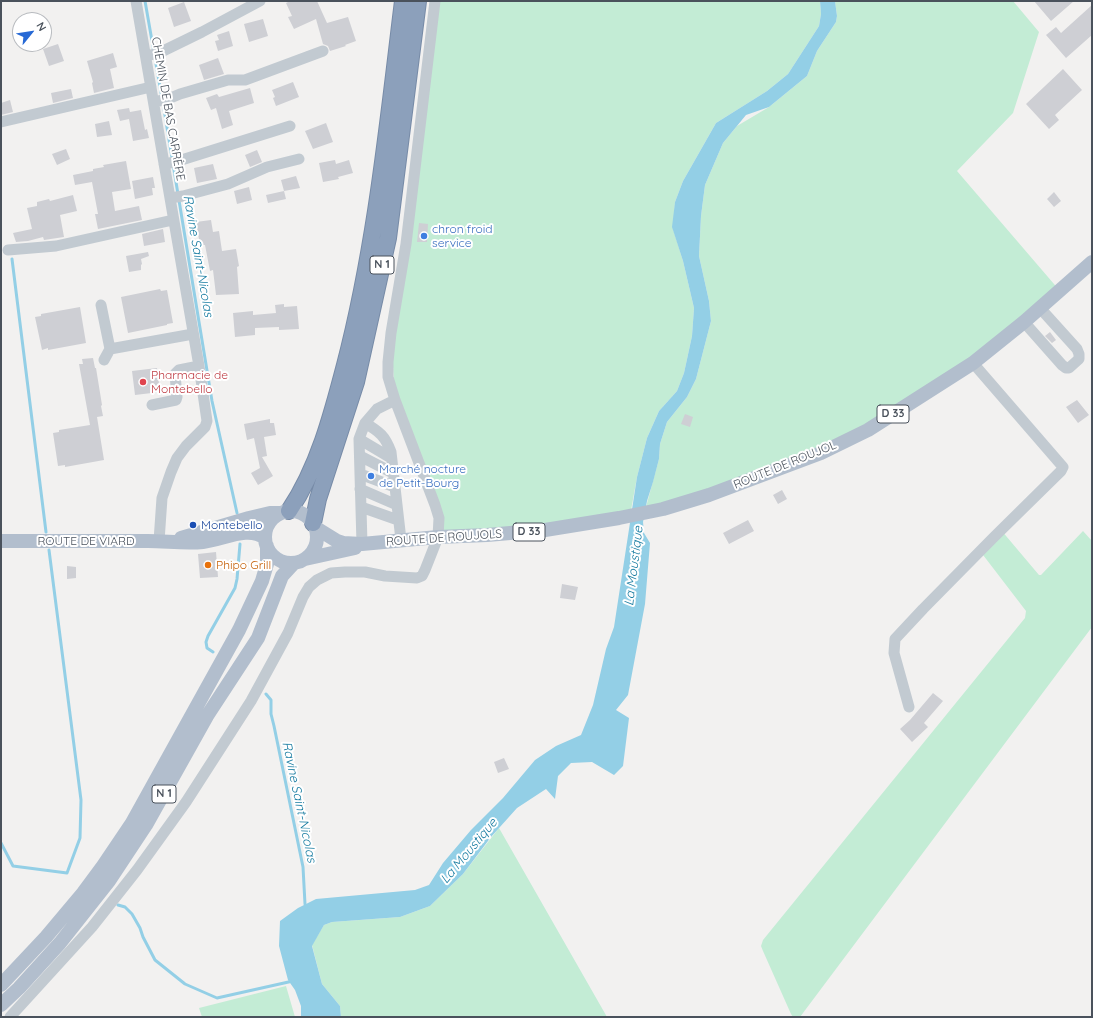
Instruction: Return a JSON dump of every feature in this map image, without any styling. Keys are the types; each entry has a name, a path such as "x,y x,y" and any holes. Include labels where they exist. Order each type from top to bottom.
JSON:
{"highway":[{"name":"N 1","path":"285,512 300,494 314,465 338,393 353,333 371,241 382,174 403,1"},
{"name":"N 1","path":"314,526 318,499 356,382 388,238 418,1"}],"main road":[{"name":"ROUTE DE ROUJOL","path":"663,509 709,496 821,453 868,430 973,363 1024,322 1092,262"},
{"name":"ROUTE DE ROUJOLS","path":"314,526 337,541 343,543 364,544 438,537 487,535 545,530 663,509"},
{"path":"285,512 294,511 305,515 314,526"},
{"name":"ROUTE DE VIARD","path":"165,541 249,518 270,513 285,512"},
{"name":"N 1","path":"1,985 46,937 83,893 132,823 242,624 262,581 267,564 266,530 274,517 285,512"},
{"name":"N 1","path":"1,1005 19,988 60,943 109,881 146,825 207,716 258,638 282,576 299,561 310,555 316,546 317,540 314,526"},
{"name":"ROUTE DE VIARD","path":"1,541 203,542 248,533 260,534 266,542"},
{"path":"266,542 270,552 281,561 287,563 299,561"},
{"name":"ROUTE DE ROUJOLS","path":"299,561 364,544"}],"street":[{"name":"CHEMIN DE BAS CARRÈRE","path":"136,1 152,54 151,86 160,101 169,163 176,197 173,220 199,366 207,421 205,427 186,446 177,458 171,472 162,498 165,541"},
{"path":"152,54 202,32 260,1"},
{"path":"10,1017 92,927 137,870 186,802 251,701 288,633 303,597 309,587 317,580 332,573 364,572 385,576 417,578 422,576 425,570 438,537 438,518 435,505 395,400 388,377 388,362 391,333 406,244 435,1"},
{"path":"160,101 228,80 245,80 323,51"},
{"path":"1,122 151,86"},
{"path":"169,163 290,126"},
{"path":"176,197 228,184 267,168 299,159"},
{"path":"8,250 56,246 173,220"},
{"path":"101,305 110,349 104,360"},
{"path":"1024,322 1062,365 1069,368 1079,359 1079,354 1040,308"},
{"path":"110,349 193,334"},
{"path":"909,708 894,653 895,639 994,537 1061,471 1063,467 973,363"},
{"path":"152,405 176,400 175,374 179,370 199,366"},
{"path":"364,544 360,489 360,439 366,423 377,409 395,400"},
{"path":"366,423 378,431 387,443 391,452 401,540"},
{"path":"360,439 392,458"},
{"path":"360,456 393,473"},
{"path":"360,474 395,487"},
{"path":"360,489 397,505"},
{"path":"361,507 398,520"}],"green space":[{"path":"435,1 820,1 821,14 819,26 788,74 767,91 716,123 683,181 675,202 673,229 683,261 694,308 692,336 684,373 677,391 659,411 647,438 637,477 630,516 438,537 439,518 395,400 391,333"},
{"path":"835,1 1013,1 1039,32 1013,113 957,171 1060,291 1040,308 868,430 765,475 646,507 659,459 660,444 667,422 687,397 696,379 711,321 709,301 699,256 701,216 705,185 723,143 737,126 769,107 807,76 817,51 836,22 837,16"},
{"path":"1001,530 1039,575 1041,575 1083,531 1092,541 1092,627 800,1017 793,1017 761,946 763,940 1025,618 1026,611 980,551"},
{"path":"499,828 607,1017 341,1017 340,1006 322,984 312,945 324,925 332,922 400,917 430,906 463,874"},
{"path":"286,986 295,1017 202,1017 199,1008"}],"water":[{"name":"La Moustique","path":"820,1 835,1 837,16 836,22 817,51 807,76 769,107 746,115 723,143 705,185 701,216 699,256 709,301 711,321 696,379 687,397 667,422 660,444 659,459 647,501 643,522 644,533 650,543 645,604 628,695 616,710 629,718 623,766 614,775 592,762 571,763 558,776 555,799 546,789 517,808 491,837 463,874 430,906 400,917 332,922 324,925 312,946 322,984 340,1006 341,1017 301,1017 301,1006 295,990 288,980 279,946 280,921 298,908 316,899 415,890 429,885 443,863 471,830 503,798 535,760 556,746 581,735 593,705 606,649 614,627 637,477 647,438 659,411 677,391 684,373 692,336 694,308 683,261 672,227 675,202 683,181 716,123 767,91 788,74 819,26 821,14"}],"building":[{"path":"290,1 317,1 327,23 348,17 356,41 330,51 328,46 323,44 316,19 294,29 288,17 292,16 286,3"},
{"path":"1034,1 1074,1 1051,21"},
{"path":"184,2 191,21 174,27 168,8"},
{"path":"1092,5 1092,35 1066,58 1046,35 1056,27 1061,33"},
{"path":"263,19 268,36 249,42 244,24"},
{"path":"229,31 233,46 218,51 215,41 219,40 217,35"},
{"path":"58,44 64,61 49,66 44,52 52,52 52,46"},
{"path":"113,53 117,67 110,69 114,88 94,93 93,82 87,61"},
{"path":"218,58 224,74 204,80 199,65"},
{"path":"1063,69 1082,90 1055,115 1059,120 1049,129 1026,104"},
{"path":"293,82 299,97 276,106 273,98 275,97 272,90"},
{"path":"250,88 254,103 229,111 233,125 222,129 216,108 211,110 206,98 217,94 219,97"},
{"path":"71,89 73,98 53,103 51,93"},
{"path":"10,100 13,112 1,115 1,103"},
{"path":"129,108 130,112 141,110 145,130 147,129 149,138 133,141 129,119 120,121 117,110"},
{"path":"109,121 112,135 97,137 95,124"},
{"path":"326,123 333,142 313,149 305,131"},
{"path":"66,149 70,159 57,165 52,154"},
{"path":"257,150 262,162 250,167 245,155"},
{"path":"335,160 336,164 349,160 353,173 338,177 339,179 323,182 319,163"},
{"path":"126,161 131,189 112,192 115,211 139,206 142,220 98,229 95,214 98,214 92,182 75,185 73,175 93,171 93,169 104,167 103,165"},
{"path":"213,164 217,179 197,183 194,168"},
{"path":"296,176 300,188 284,191 281,180"},
{"path":"153,177 155,188 152,188 153,195 135,199 132,181"},
{"path":"249,187 252,200 237,204 234,191"},
{"path":"284,191 286,199 268,203 266,195"},
{"path":"1054,192 1061,201 1054,207 1047,199"},
{"path":"73,195 77,211 60,215 64,237 44,240 43,237 28,241 16,242 13,233 32,229 27,208 37,206 37,202 49,199 50,201"},
{"path":"211,220 213,232 219,231 222,251 236,249 239,266 237,267 239,294 216,295 213,270 210,271 205,245 200,245 196,222"},
{"path":"419,223 428,224 427,242 417,242"},
{"path":"163,229 165,242 144,246 142,234"},
{"path":"148,252 149,256 141,259 141,270 129,272 126,256"},
{"path":"160,289 161,291 167,290 173,323 128,333 121,297"},
{"path":"284,304 284,307 297,306 299,329 279,330 279,327 255,328 255,335 235,337 233,313 253,311 253,315 276,313 275,305"},
{"path":"80,307 86,343 42,350 35,317 41,316 41,314"},
{"path":"1050,332 1056,340 1052,343 1045,336"},
{"path":"93,358 102,405 103,416 97,417 104,460 65,467 65,465 58,466 53,433 59,432 59,430 90,425 79,364 83,364 82,359"},
{"path":"157,368 160,392 135,395 132,371"},
{"path":"1077,400 1089,415 1078,423 1066,407"},
{"path":"685,414 693,417 690,427 681,424"},
{"path":"270,419 270,423 274,423 276,435 264,437 267,456 262,457 273,476 258,485 251,473 260,468 254,438 247,440 244,424"},
{"path":"782,490 787,499 778,504 773,495"},
{"path":"748,520 754,531 729,544 723,533"},
{"name":"Phipo Grill","path":"216,552 218,577 200,578 198,554"},
{"path":"67,566 76,567 76,578 67,579"},
{"path":"562,584 578,587 575,600 560,598"},
{"path":"933,693 943,701 924,723 928,727 912,742 900,729 910,720"},
{"path":"504,758 509,769 498,773 494,762"}],"waterway":[{"name":"Ravine Saint-Nicolas","path":"145,1 162,98"},
{"name":"Ravine Saint-Nicolas","path":"163,103 212,401 237,513"},
{"path":"12,259 46,532"},
{"name":"Ravine Saint-Nicolas","path":"213,652 207,648 206,642 235,588 240,544"},
{"path":"1,843 13,866 67,873 80,838 81,800 49,550"},
{"name":"Ravine Saint-Nicolas","path":"266,694 271,700 271,714 303,867 306,907"},
{"path":"118,905 125,907 132,914 155,960 185,984 217,998 293,981"}],"place":[{"name":"chron froid service","path":"424,236"},
{"name":"Pharmacie de Montebello","path":"143,382"},
{"name":"Marché nocture de Petit-Bourg","path":"371,476"},
{"name":"Montebello","path":"193,525"},
{"name":"Phipo Grill","path":"208,565"}]}
